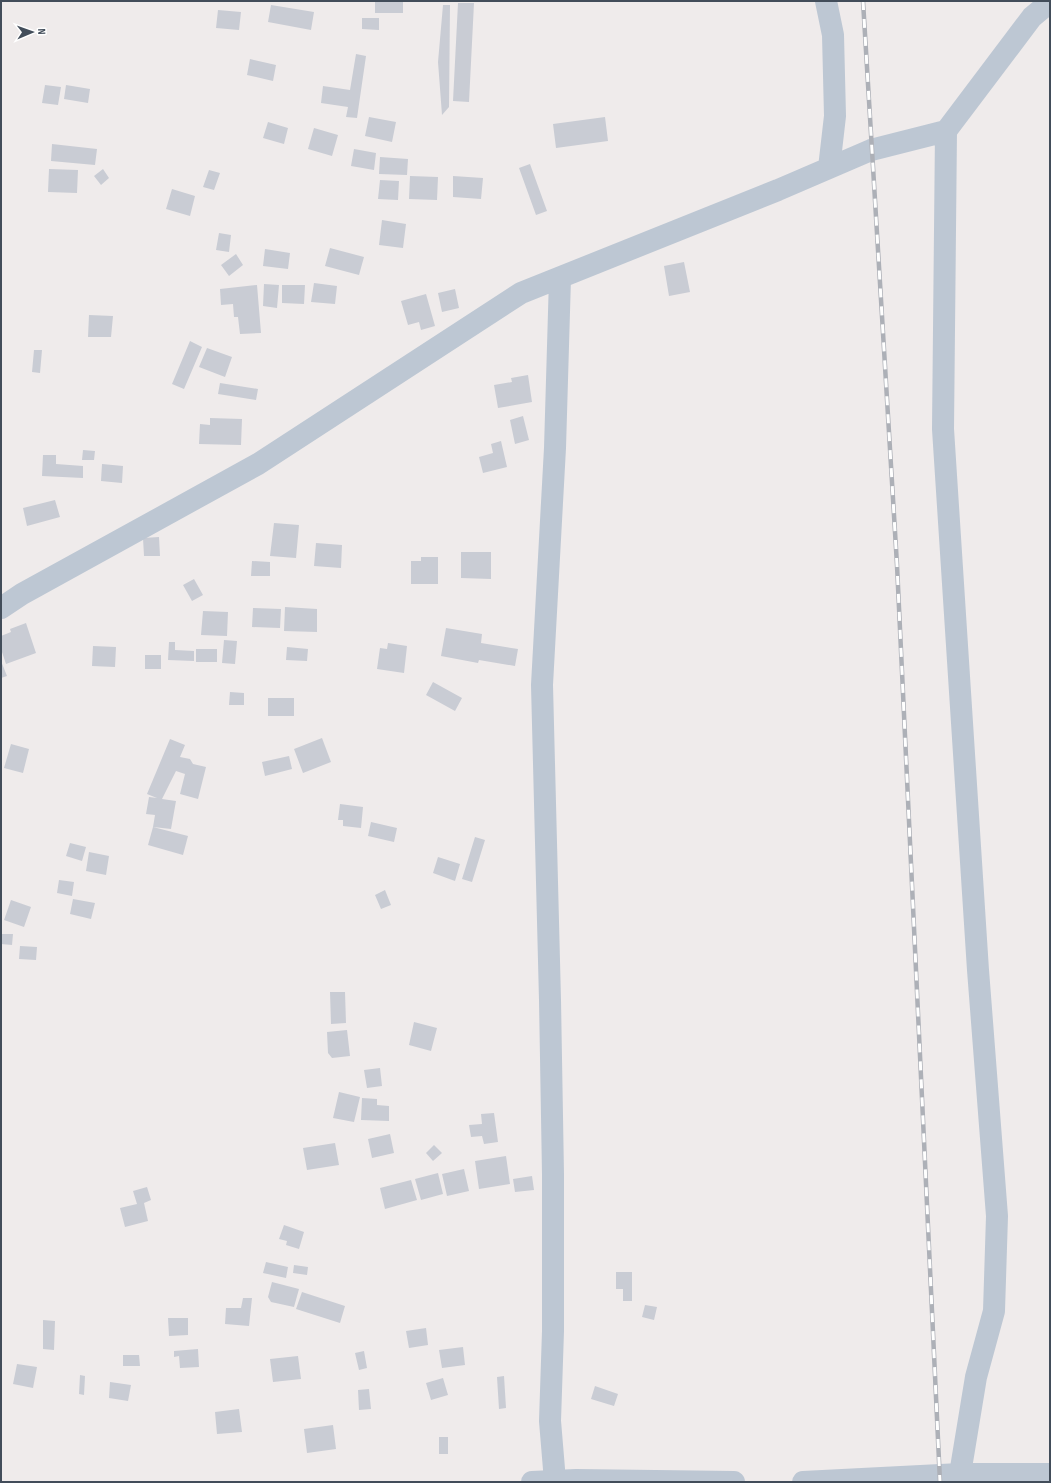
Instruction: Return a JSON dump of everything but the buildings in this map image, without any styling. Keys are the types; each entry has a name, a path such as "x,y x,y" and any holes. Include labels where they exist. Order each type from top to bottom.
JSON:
{"street":[{"path":"826,1 833,35 835,116 829,168"},
{"path":"960,1478 976,1378 994,1312 997,1216 978,970 943,429 946,130 1032,17 1050,2"},
{"path":"1,608 22,594 258,464 521,293 872,150 946,130"},
{"path":"555,1481 550,1421 553,1331 553,1174 542,685 555,448 560,278"},
{"path":"804,1482 1050,1474"},
{"path":"532,1482 576,1480 734,1482"}],"railway":[{"path":"863,1 897,565 940,1482"}]}
